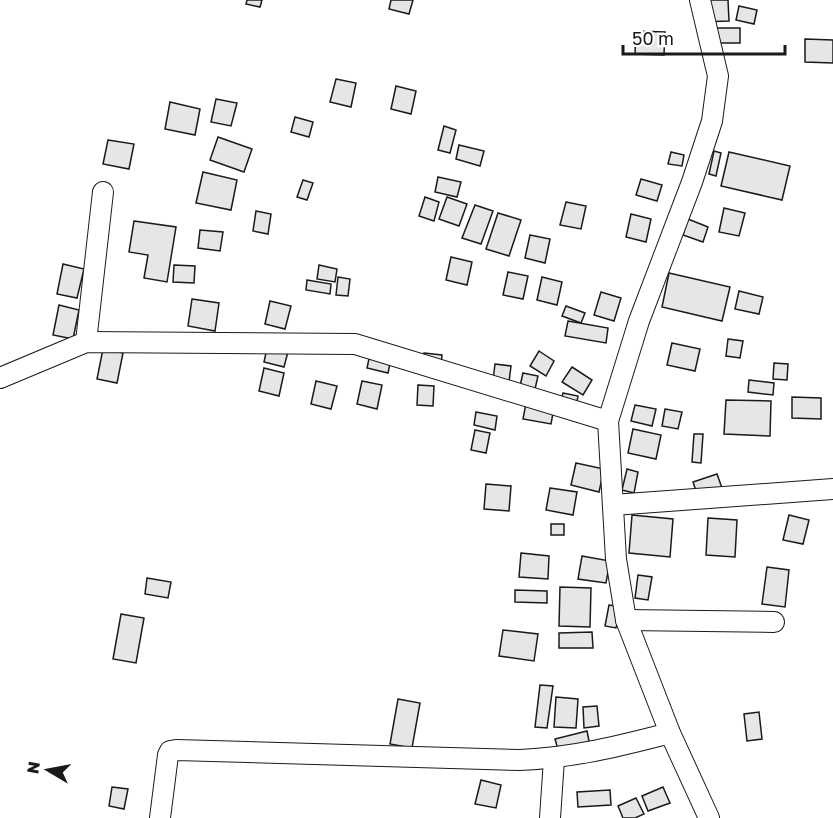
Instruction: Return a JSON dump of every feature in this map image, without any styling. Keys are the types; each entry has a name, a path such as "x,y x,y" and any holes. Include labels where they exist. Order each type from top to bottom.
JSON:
{"street":[{"path":"700,0 718,76 712,121 692,182 639,321 608,421 616,559 626,621 669,733 709,818"},
{"path":"86,342 103,192"},
{"path":"0,378 86,342 355,344 608,421"},
{"path":"613,505 833,489"},
{"path":"626,621 774,622"},
{"path":"160,818 170,751 554,759 603,751 669,733"},
{"path":"550,818 554,759"}],"building":[{"path":"247,0 262,0 260,7 246,4"},
{"path":"391,0 413,0 409,14 389,9"},
{"path":"700,0 728,0 729,21 701,22"},
{"path":"739,6 757,10 754,24 736,20"},
{"path":"714,28 740,28 740,43 714,43"},
{"path":"636,31 665,32 664,55 635,54"},
{"path":"805,39 833,40 833,63 805,62"},
{"path":"336,79 356,83 351,107 330,102"},
{"path":"396,86 416,91 411,114 391,109"},
{"path":"216,99 237,103 231,126 211,122"},
{"path":"170,102 200,109 195,135 165,129"},
{"path":"295,117 313,122 309,137 291,132"},
{"path":"444,126 456,130 450,153 438,150"},
{"path":"218,137 252,149 244,172 210,160"},
{"path":"108,140 134,144 129,169 103,164"},
{"path":"459,145 484,151 480,166 456,159"},
{"path":"714,151 721,153 716,176 709,174"},
{"path":"671,152 684,155 682,166 668,164"},
{"path":"729,152 790,166 782,200 721,186"},
{"path":"203,172 237,180 231,210 196,203"},
{"path":"438,177 461,182 457,197 435,192"},
{"path":"641,179 662,185 657,201 636,195"},
{"path":"303,180 313,183 307,200 297,197"},
{"path":"425,197 439,202 434,221 419,216"},
{"path":"447,197 467,204 459,226 439,219"},
{"path":"566,202 586,206 581,229 560,225"},
{"path":"475,205 493,211 481,244 462,238"},
{"path":"724,208 745,213 739,236 719,232"},
{"path":"256,211 271,214 268,234 253,231"},
{"path":"498,213 521,220 509,256 486,249"},
{"path":"631,214 651,219 646,242 626,237"},
{"path":"688,219 708,227 703,242 683,235"},
{"path":"134,221 176,227 167,282 144,278 148,255 129,252"},
{"path":"200,230 223,232 220,251 198,248"},
{"path":"530,235 550,239 545,263 525,258"},
{"path":"451,257 472,262 467,285 446,280"},
{"path":"63,264 84,269 77,298 57,294"},
{"path":"174,265 195,266 194,283 173,282"},
{"path":"319,265 337,269 335,282 317,279"},
{"path":"508,272 528,276 523,299 503,295"},
{"path":"669,273 730,287 722,321 662,307"},
{"path":"338,277 350,279 348,296 336,295"},
{"path":"542,277 562,282 557,305 537,300"},
{"path":"307,280 331,284 330,294 306,290"},
{"path":"739,291 763,297 759,314 735,309"},
{"path":"601,292 621,298 614,321 594,315"},
{"path":"192,299 219,303 215,331 188,326"},
{"path":"270,301 291,306 285,329 265,324"},
{"path":"59,305 79,310 73,339 53,335"},
{"path":"566,306 585,313 581,323 562,316"},
{"path":"568,321 608,328 606,343 565,336"},
{"path":"269,339 290,344 284,367 264,362"},
{"path":"728,339 743,341 740,358 726,356"},
{"path":"672,343 700,349 695,371 667,365"},
{"path":"372,345 393,350 388,373 367,368"},
{"path":"103,349 123,353 117,383 97,379"},
{"path":"539,351 554,361 546,376 530,366"},
{"path":"424,353 442,355 441,365 423,362"},
{"path":"774,363 788,364 787,380 773,379"},
{"path":"495,364 511,366 508,390 492,388"},
{"path":"572,367 592,380 583,395 562,382"},
{"path":"264,368 284,373 279,396 259,391"},
{"path":"523,373 538,376 532,402 517,399"},
{"path":"749,380 774,383 773,395 748,392"},
{"path":"316,381 337,386 331,409 311,404"},
{"path":"362,381 382,385 377,409 357,404"},
{"path":"418,385 434,386 433,406 417,405"},
{"path":"563,393 578,396 576,407 560,404"},
{"path":"792,397 821,398 821,419 792,418"},
{"path":"726,400 771,401 770,436 724,434"},
{"path":"526,403 554,408 551,424 523,419"},
{"path":"635,405 656,409 652,426 631,421"},
{"path":"665,409 682,412 678,429 662,426"},
{"path":"476,412 497,416 495,430 474,425"},
{"path":"633,429 661,435 656,459 628,453"},
{"path":"475,430 490,433 486,453 471,450"},
{"path":"694,434 703,434 701,463 692,462"},
{"path":"576,463 604,469 599,492 571,485"},
{"path":"627,469 638,472 634,493 622,490"},
{"path":"717,474 722,488 698,497 693,482"},
{"path":"486,484 511,486 509,511 484,509"},
{"path":"550,488 577,492 573,515 546,510"},
{"path":"632,515 673,519 670,557 629,553"},
{"path":"789,515 809,520 803,544 783,540"},
{"path":"708,518 737,520 735,557 706,555"},
{"path":"551,524 564,524 564,535 551,535"},
{"path":"521,553 549,556 548,579 519,577"},
{"path":"582,556 610,561 606,583 578,579"},
{"path":"767,567 789,570 785,607 762,604"},
{"path":"638,575 652,577 648,600 635,598"},
{"path":"147,578 171,582 168,598 145,594"},
{"path":"560,587 591,588 590,627 559,626"},
{"path":"515,590 547,591 547,603 515,602"},
{"path":"609,605 621,607 616,628 605,626"},
{"path":"121,614 144,618 136,663 113,659"},
{"path":"503,630 538,634 534,661 499,656"},
{"path":"592,632 593,648 559,648 559,633"},
{"path":"540,685 553,686 547,728 535,727"},
{"path":"556,697 578,699 576,728 554,727"},
{"path":"398,699 420,703 412,748 390,744"},
{"path":"597,706 599,726 584,728 583,707"},
{"path":"759,712 762,739 747,741 744,714"},
{"path":"587,731 590,746 559,753 555,739"},
{"path":"481,780 501,785 496,808 475,804"},
{"path":"112,787 128,789 124,809 109,806"},
{"path":"663,787 670,803 648,811 642,796"},
{"path":"610,790 611,805 578,807 577,792"},
{"path":"636,798 644,814 635,818 623,818 618,806"}]}
